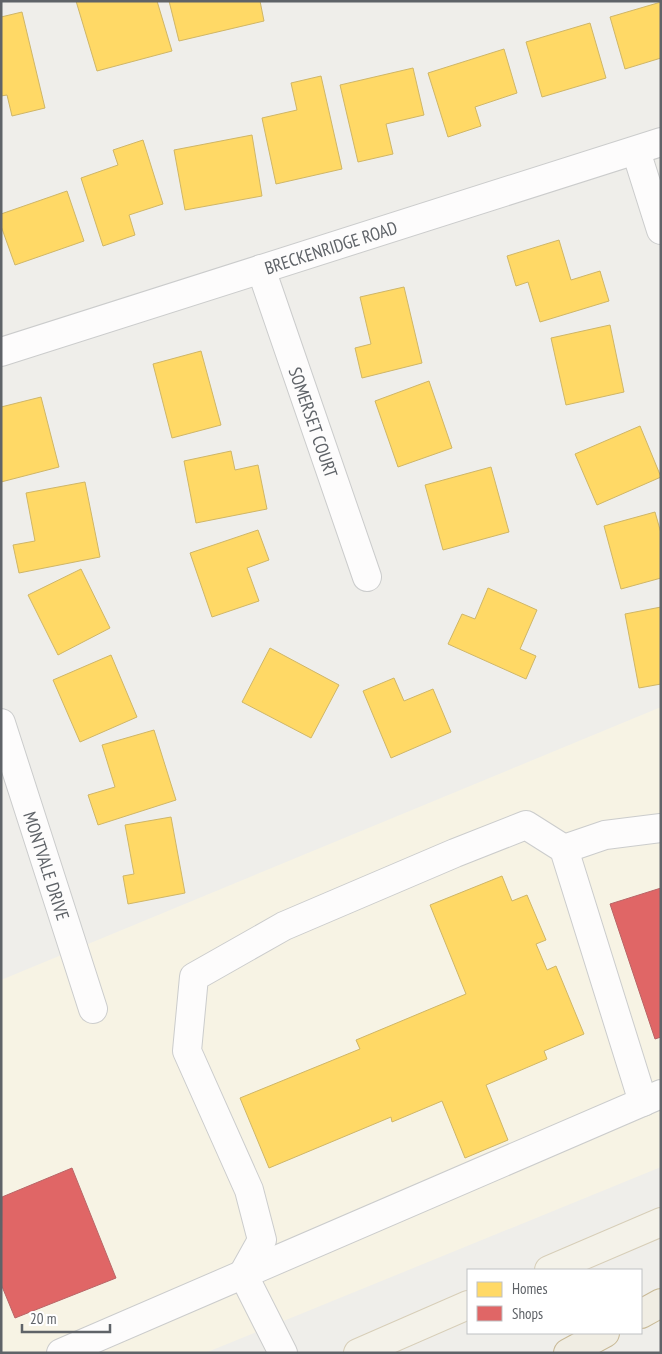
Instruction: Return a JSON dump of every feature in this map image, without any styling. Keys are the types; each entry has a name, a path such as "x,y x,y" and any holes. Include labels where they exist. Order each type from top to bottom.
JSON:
{"highway":[{"path":"642,1313 661,1303"},
{"path":"568,1353 603,1334"}],"main road":[{"path":"551,1269 661,1222"},
{"path":"358,1353 467,1305"}],"street":[{"path":"648,146 661,230"},
{"name":"BRECKENRIDGE ROAD","path":"1,352 648,146"},
{"name":"SOMERSET COURT","path":"261,269 367,577"},
{"name":"MONTVALE DRIVE","path":"1,723 93,1009"},
{"path":"61,1353 652,1098 564,849 526,825 455,853 284,926 194,977 187,1051 249,1190 262,1240 243,1274"},
{"path":"564,849 605,835 661,828"},
{"path":"243,1274 283,1353"}],"shaded area":[{"path":"661,707 661,1167 205,1353 1,1353 1,980"}],"building: Homes":[{"path":"76,1 157,1 172,51 97,71"},
{"path":"169,1 260,1 264,21 179,41"},
{"path":"661,2 661,58 625,69 610,17"},
{"path":"22,12 45,108 12,116 7,95 1,96 1,17"},
{"path":"590,23 606,78 542,97 526,42"},
{"path":"504,49 517,93 475,107 481,126 448,137 428,73"},
{"path":"413,68 424,115 386,124 393,154 358,162 340,85"},
{"path":"321,76 342,169 276,184 262,118 297,110 291,83"},
{"path":"252,135 262,196 185,210 174,150"},
{"path":"143,140 163,204 129,215 135,235 103,246 81,178 118,165 113,150"},
{"path":"67,191 84,241 15,265 1,226 1,214"},
{"path":"559,240 571,280 600,271 609,301 540,322 528,282 516,286 507,256"},
{"path":"404,287 422,363 362,378 355,348 371,344 360,297"},
{"path":"610,325 624,392 566,405 551,338"},
{"path":"201,351 221,425 172,438 153,364"},
{"path":"429,381 452,448 398,467 375,401"},
{"path":"41,397 59,467 1,482 1,407"},
{"path":"640,426 661,477 597,505 575,454"},
{"path":"231,451 235,470 258,465 267,509 196,523 184,461"},
{"path":"491,467 509,532 443,550 425,485"},
{"path":"85,482 100,557 19,573 13,545 35,541 26,493"},
{"path":"655,512 661,533 661,578 621,589 604,526"},
{"path":"258,530 269,560 247,568 259,601 212,617 190,553"},
{"path":"81,569 110,628 58,655 28,595"},
{"path":"488,588 537,610 520,649 536,656 526,679 448,644 462,614 475,619"},
{"path":"661,607 661,684 639,688 625,614"},
{"path":"270,648 339,685 311,738 242,702"},
{"path":"111,655 137,717 80,742 53,680"},
{"path":"394,678 404,701 433,689 451,732 391,758 363,691"},
{"path":"154,730 176,800 98,825 88,795 115,787 102,745"},
{"path":"171,817 185,893 128,904 123,876 134,874 125,825"},
{"path":"502,876 512,901 527,895 546,940 536,944 547,970 556,966 584,1034 544,1051 547,1059 486,1085 508,1140 465,1158 442,1101 392,1122 391,1117 269,1168 240,1098 360,1049 356,1040 466,994 430,905"}],"building: Shops":[{"path":"661,888 661,1037 655,1039 610,904"},
{"path":"72,1168 116,1278 15,1318 1,1284 2,1197"}]}
